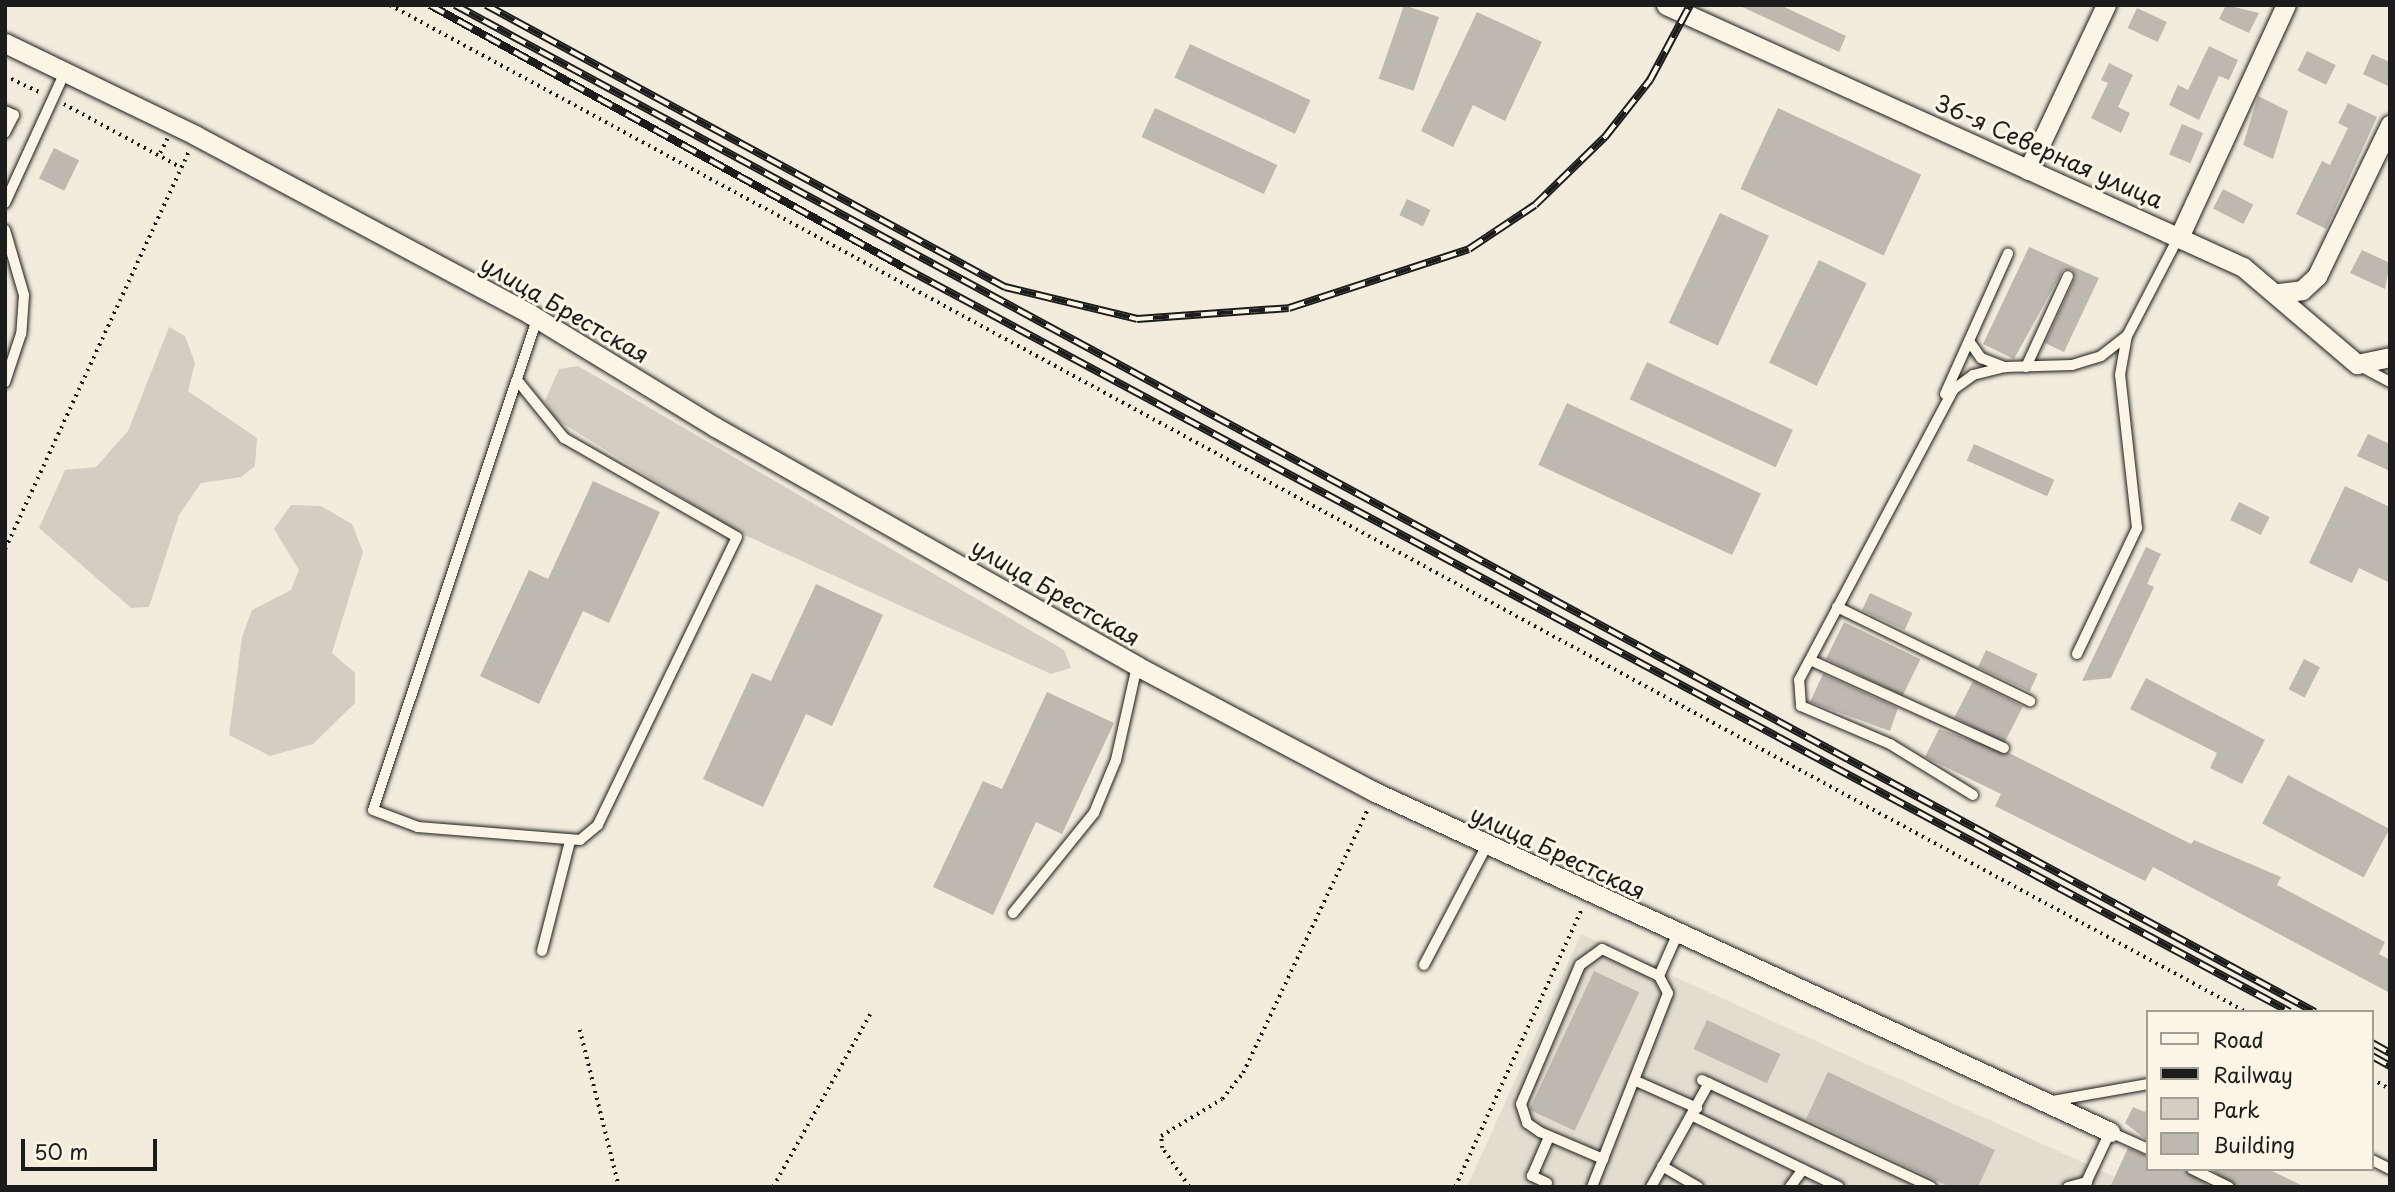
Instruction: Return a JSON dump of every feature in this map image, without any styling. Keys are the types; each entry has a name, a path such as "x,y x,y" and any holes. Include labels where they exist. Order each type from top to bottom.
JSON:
{"street":[{"name":"36-я Северная улица","path":"1666,5 2028,170 2180,235 2279,293 2357,364"},
{"path":"2028,170 2106,5"},
{"path":"2180,235 2286,5"},
{"name":"улица Брестская","path":"5,43 195,135 537,318 1137,666 1375,792 1589,894 2110,1132"},
{"path":"2279,293 2301,290 2317,276 2390,125"},
{"path":"2357,364 2390,357"}],"lane":[{"path":"5,203 65,72"},
{"path":"5,111 14,116 5,133"},
{"path":"5,230 13,248 24,295 21,334 5,382"},
{"path":"2077,654 2137,528 2120,374 2127,336 2180,235"},
{"path":"5,239 13,248"},
{"path":"1973,795 1890,744 1801,706 1799,680 1939,407 2008,254"},
{"path":"2026,367 2068,276"},
{"path":"517,380 564,438 737,537 598,825 570,841 418,827 373,810 537,318"},
{"path":"1939,407 1973,375 2005,367 2081,362 2127,336"},
{"path":"1969,341 1981,358 2005,367"},
{"path":"2357,364 2390,382"},
{"path":"1837,607 2030,701"},
{"path":"1810,660 2004,748"},
{"path":"1013,914 1094,813 1116,760 1137,666"},
{"path":"542,951 570,841"},
{"path":"1424,965 1487,845"},
{"path":"1592,1187 1666,1001 1659,976 1677,934"},
{"path":"1603,1159 1549,1137 1527,1123 1521,1104 1587,954 1602,949 1659,976"},
{"path":"1636,1081 1839,1187"},
{"path":"1651,1187 1695,1112 1706,1081 1931,1187"},
{"path":"2034,1098 2059,1101 2146,1084"},
{"path":"2068,1187 2086,1184 2110,1132 2146,1148"},
{"path":"1548,1182 1532,1175 1549,1137"},
{"path":"2374,1161 2390,1169"},
{"path":"1662,1166 1699,1187"},
{"path":"1790,1187 1803,1169"},
{"path":"2196,1171 2229,1187"}],"path":[{"path":"390,5 2242,1010"},
{"path":"5,76 160,153 181,167"},
{"path":"5,549 195,135"},
{"path":"160,153 167,138"},
{"path":"1189,1187 1162,1148 1161,1136 1222,1099 1243,1073 1375,792"},
{"path":"1455,1187 1589,894"},
{"path":"772,1187 870,1014"},
{"path":"580,1030 619,1187"},
{"path":"2374,1080 2390,1089"}],"shaded area":[{"path":"1581,934 2137,1187 1467,1187"}],"green space":[{"path":"169,327 185,336 195,363 188,391 257,438 255,466 241,477 201,483 179,515 149,607 131,608 39,528 65,470 96,467 128,431"},
{"path":"578,366 1064,650 1071,668 1051,674 738,532 554,418 545,401 559,369"},
{"path":"291,505 321,506 352,524 363,552 332,653 355,673 355,703 313,744 270,756 229,735 242,637 252,610 291,590 299,570 274,529"}],"building":[{"path":"1404,5 1439,17 1414,91 1379,79"},
{"path":"1738,5 1780,5 1846,36 1839,52"},
{"path":"2226,5 2259,13 2249,33 2219,19"},
{"path":"2137,8 2167,22 2158,42 2128,28"},
{"path":"1477,12 1542,42 1505,121 1473,105 1453,147 1421,131"},
{"path":"1190,44 1311,100 1295,134 1174,78"},
{"path":"2209,46 2238,60 2229,80 2219,76 2199,120 2169,105 2178,85 2188,90"},
{"path":"2307,51 2336,65 2326,85 2297,71"},
{"path":"2372,54 2390,62 2390,87 2363,74"},
{"path":"2109,63 2133,75 2118,107 2130,113 2121,133 2091,118 2108,83 2101,80"},
{"path":"2258,96 2288,111 2273,159 2243,145"},
{"path":"2348,103 2377,117 2326,229 2296,214 2322,161 2330,165 2348,128 2338,123"},
{"path":"1155,108 1277,165 1264,194 1141,137"},
{"path":"1778,108 1921,175 1884,255 1740,189"},
{"path":"2182,124 2203,133 2190,163 2169,154"},
{"path":"54,148 79,160 64,191 39,179"},
{"path":"2223,189 2253,204 2243,224 2213,209"},
{"path":"1407,199 1431,210 1423,226 1399,215"},
{"path":"1720,213 1769,236 1718,345 1669,323"},
{"path":"2029,247 2099,278 2064,352 2045,343 2075,278 2072,270 2063,270 2014,359 1983,344"},
{"path":"2362,250 2390,263 2385,289 2350,273"},
{"path":"1819,260 1867,283 1817,386 1769,362"},
{"path":"1647,362 1793,430 1776,467 1630,399"},
{"path":"1567,403 1761,493 1732,555 1538,465"},
{"path":"2368,434 2390,444 2390,471 2357,456"},
{"path":"1974,444 2054,480 2047,496 1967,460"},
{"path":"593,481 660,512 609,623 583,611 539,704 480,676 529,570 548,579"},
{"path":"2345,486 2390,507 2390,583 2359,568 2352,583 2309,563"},
{"path":"2239,502 2270,517 2261,535 2230,520"},
{"path":"2146,547 2161,554 2147,584 2154,587 2111,678 2082,681"},
{"path":"816,584 883,615 832,726 806,714 763,807 703,779 752,673 771,681"},
{"path":"1870,593 1913,613 1905,630 1862,610"},
{"path":"1844,622 1920,659 1902,696 1826,659"},
{"path":"1986,650 2038,674 2030,691 1978,667"},
{"path":"2304,659 2320,667 2305,697 2289,689"},
{"path":"1823,674 1898,708 1890,731 1810,702"},
{"path":"2146,678 2265,740 2242,784 2210,768 2217,753 2130,709"},
{"path":"1973,681 2023,706 2004,743 1954,718"},
{"path":"1047,692 1114,723 1062,834 1036,822 993,915 933,887 983,781 1002,789"},
{"path":"1939,729 2009,753 2191,844 2194,840 2281,877 2277,885 2385,942 2379,954 2390,960 2390,993 2153,867 2145,881 1995,806 2001,794 1925,757"},
{"path":"2288,775 2390,829 2364,878 2262,824"},
{"path":"1594,971 1639,992 1575,1131 1529,1110"},
{"path":"1707,1020 1780,1054 1767,1083 1693,1049"},
{"path":"1828,1072 1995,1150 1978,1187 1950,1187 1806,1119"},
{"path":"2133,1107 2145,1112 2146,1109 2146,1139 2125,1123"},
{"path":"2128,1148 2146,1155 2146,1171 2188,1171 2211,1187 2110,1187"},
{"path":"2213,1171 2272,1171 2305,1187 2236,1187"}],"railway":[{"path":"430,5 903,267 2286,1010"},
{"path":"455,5 2311,1010"},
{"path":"486,5 1005,287 1137,319 1289,308 1469,249 1535,205 1605,137 1650,80 1690,5"},
{"path":"2374,1044 2390,1053"},
{"path":"2374,1057 2390,1066"}]}
